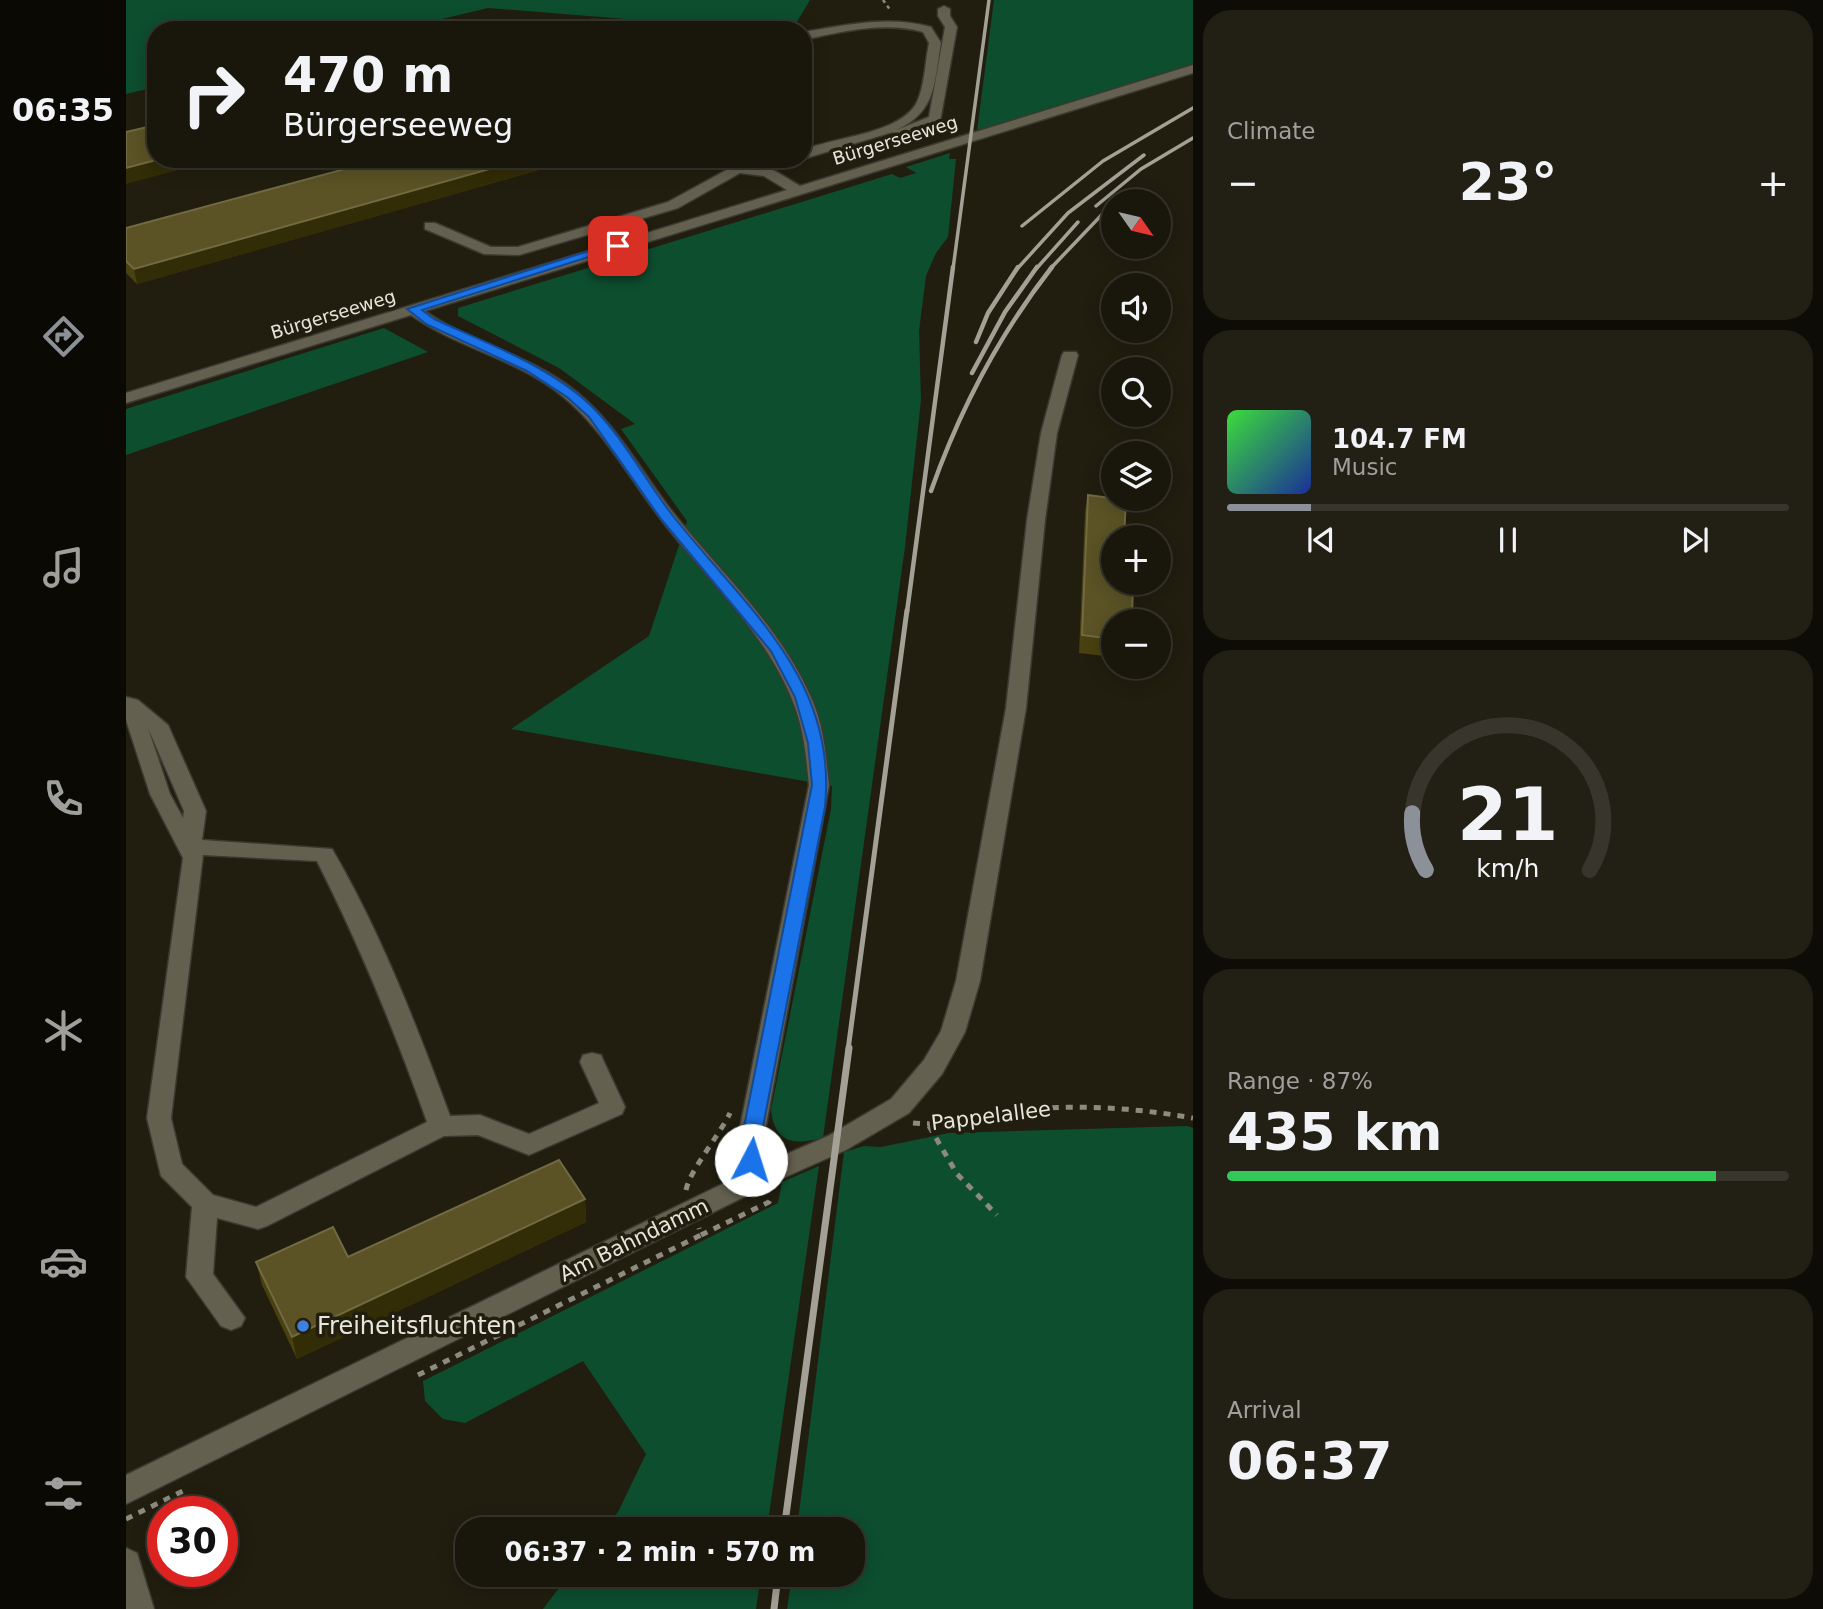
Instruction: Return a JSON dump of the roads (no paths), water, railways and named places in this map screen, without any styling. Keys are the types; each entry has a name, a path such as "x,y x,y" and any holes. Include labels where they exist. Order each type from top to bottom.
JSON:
{"street":[{"path":"817,149 851,149 927,125 935,119 951,27 944,16 944,9"},
{"path":"812,34 898,26 923,29 934,40 921,107 904,122 817,149 812,160"},
{"name":"Bürgerseeweg","path":"812,167 1193,69"},
{"path":"812,142 863,145"},
{"path":"430,226 478,248 507,253 673,205 695,202 741,174 765,168"},
{"name":"Bürgerseeweg","path":"126,398 797,190 808,168"},
{"path":"762,170 797,190"},
{"path":"413,309 430,322 531,368 571,395 593,415 666,516 778,650 802,697 816,743 820,785 750,1147 751,1160 761,1178 886,1116 914,1093 953,1032 968,981 1016,708 1036,520 1049,433 1070,355"},
{"path":"129,704 160,794 194,858 159,1118 170,1168 205,1204 258,1218 441,1126 480,1125 529,1145 612,1107 592,1062"},
{"path":"190,847 324,854 368,940 401,1016 441,1126"},
{"name":"Am Bahndamm","path":"126,1490 761,1178"},
{"path":"205,1204 199,1277 231,1318"},
{"path":"126,1563 139,1609"}],"railway":[{"path":"953,269 989,0"},
{"path":"1022,226 1103,161 1193,108"},
{"path":"1096,206 1141,169 1193,138"},
{"path":"1017,269 1068,213 1144,155"},
{"path":"1050,269 1101,216"},
{"path":"1036,269 1078,222"},
{"path":"907,612 953,267"},
{"path":"976,342 988,313 1018,267"},
{"path":"972,373 1005,312 1037,267"},
{"path":"931,491 982,374 1014,320 1052,267"},
{"path":"848,1050 907,610"},
{"path":"786,1517 849,1048"},
{"path":"774,1609 777,1587"}],"place":[{"name":"Freiheitsfluchten","path":"303,1326"}]}
